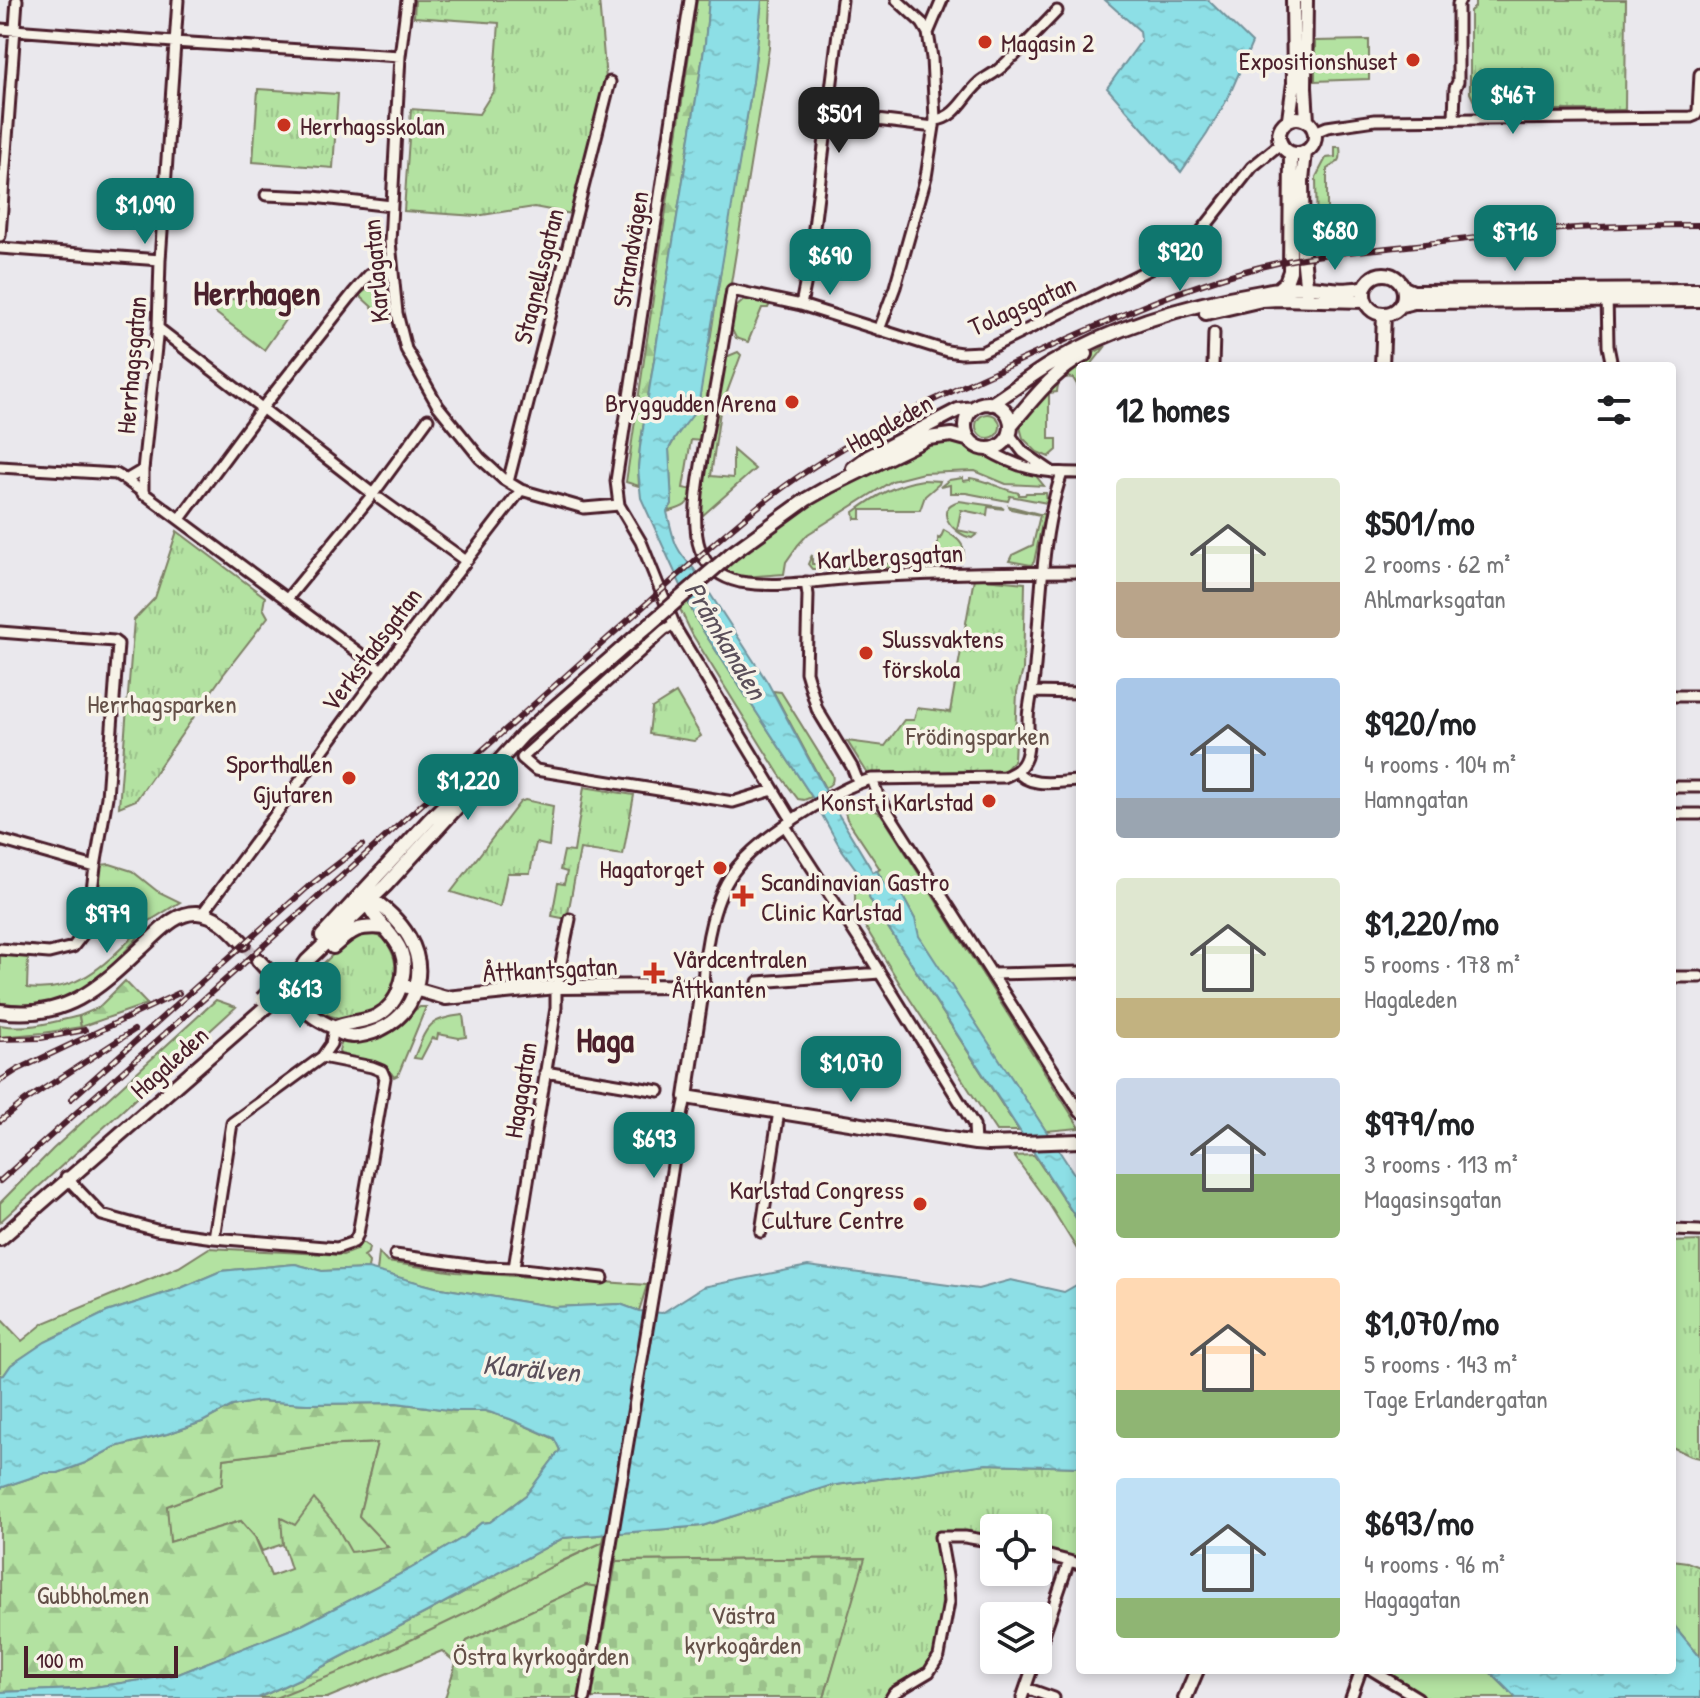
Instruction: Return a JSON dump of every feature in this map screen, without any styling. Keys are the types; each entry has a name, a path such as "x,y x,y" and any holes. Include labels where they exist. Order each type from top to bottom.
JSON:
{"street":[{"path":"0,236 17,0"},
{"name":"Herrhagsgatan","path":"143,494 158,328 178,0"},
{"name":"Karlagatan","path":"407,0 400,56 390,242 397,313 406,349 438,406 480,458 508,482 521,490 584,508 619,505"},
{"name":"Strandvägen","path":"619,505 616,481 690,0"},
{"path":"801,305 810,260 842,0"},
{"path":"879,330 895,287 926,177 934,124 928,33 922,23 897,0"},
{"path":"928,33 942,0"},
{"path":"1293,0 1293,101 1289,119 1279,131 1280,144 1286,151 1298,154 1312,146 1315,132 1307,121 1306,0"},
{"path":"1454,119 1460,0"},
{"path":"827,114 934,124 948,116 983,79 993,76 1057,11"},
{"path":"0,29 400,56"},
{"path":"1315,132 1327,127 1375,120 1684,118 1696,115 1700,74"},
{"name":"Stagnellsgatan","path":"508,482 610,82"},
{"path":"1289,119 1296,117 1307,121"},
{"name":"Tolagsgatan","path":"707,564 696,533 698,491 732,290 801,305 961,353 982,352 1156,266 1196,238 1252,167 1280,144"},
{"path":"1305,152 1302,181 1303,255 1307,294"},
{"path":"1278,289 1286,282 1290,271 1291,153"},
{"path":"266,195 391,206"},
{"path":"0,248 160,260"},
{"path":"180,519 263,407 369,275 392,270"},
{"path":"1384,273 1398,278 1404,288 1402,305 1395,312 1384,314 1372,310 1365,301 1365,287 1371,278 1384,273"},
{"path":"1057,472 1023,452 1010,430 1007,413 1003,409 991,404 979,405 966,420 970,440 980,448 1000,446 1010,430 1032,399 1058,371 1098,348 1152,328 1217,310 1262,300 1365,287"},
{"path":"1404,288 1413,292 1700,300"},
{"path":"991,404 1054,362 1095,341 1206,304 1278,289 1365,301"},
{"path":"1402,305 1700,290"},
{"path":"1607,296 1611,361"},
{"path":"1382,362 1384,314"},
{"path":"158,328 466,561"},
{"path":"1213,362 1214,333"},
{"name":"Hagaleden","path":"830,486 868,457 958,410 974,408"},
{"path":"287,599 377,496 428,419"},
{"name":"Hagaleden","path":"367,898 386,885 523,735 731,554 807,499 928,438 952,435 970,440"},
{"path":"986,449 1004,460 1037,471 1076,473"},
{"path":"0,467 116,474 382,670"},
{"path":"126,480 143,470"},
{"path":"585,1698 686,1097 704,963 718,903 743,860 788,823 858,782 872,779 1004,777 1023,764 1028,751 1028,712 1042,572 1057,472"},
{"name":"Verkstadsgatan","path":"202,914 382,670 521,490"},
{"path":"619,505 641,542 674,624 773,790 793,836 974,1125 975,1143"},
{"name":"Karlbergsgatan","path":"707,564 721,576 766,585 939,573 1076,572"},
{"path":"806,582 806,672 817,709 858,782"},
{"path":"674,624 522,758 536,770 733,802 773,790"},
{"path":"0,632 114,641 118,644 107,797 87,929 73,947 49,953 0,949"},
{"path":"1032,692 1076,693"},
{"path":"1676,696 1700,696"},
{"name":"Hagaleden","path":"0,1239 265,1002 367,898 441,808 507,746 523,735"},
{"path":"1017,771 1022,778 1033,781 1076,781"},
{"path":"872,779 879,798 1076,1106"},
{"path":"1676,787 1700,787"},
{"path":"1676,814 1700,814"},
{"path":"0,840 95,867"},
{"path":"386,885 388,910"},
{"path":"289,994 322,1023 352,1036 372,1033 387,1026 411,1003 420,975 416,952 388,910 367,898"},
{"path":"334,1028 380,1015 390,1006 401,985 404,971 399,945 371,912 367,898"},
{"path":"0,1011 43,1012 74,1003 106,980 170,923 190,914 202,914 221,922 243,943"},
{"name":"Hagagatan","path":"514,1268 556,1008 556,987 570,919"},
{"path":"258,960 286,978 353,930 386,928"},
{"path":"992,974 1076,972"},
{"path":"758,982 880,973"},
{"path":"1676,977 1700,977"},
{"name":"Åttkantsgatan","path":"401,985 446,998 556,987 703,983"},
{"path":"214,1238 232,1123 322,1057 331,1044 334,1028"},
{"path":"66,1177 102,1215 156,1230 337,1248 354,1242 358,1234 385,1078 382,1071 372,1067 322,1057"},
{"path":"545,1072 659,1091"},
{"path":"686,1097 975,1143 1076,1141"},
{"path":"761,1232 779,1111"},
{"name":"Hagaleden","path":"0,1231 66,1177"},
{"path":"1676,1230 1700,1231"},
{"path":"395,1255 603,1278"},
{"path":"891,1698 894,1693 929,1672 939,1656 949,1602 940,1537 980,1540"},
{"path":"1052,1557 1076,1563"},
{"path":"1052,1611 1069,1561"},
{"path":"1030,1674 1024,1693 1054,1698"},
{"path":"1185,1698 1195,1674"},
{"path":"1351,1698 1360,1674"},
{"path":"1379,1674 1418,1698"}],"green space":[{"path":"415,0 599,0 606,80 572,214 534,207 476,216 404,211 411,109 479,114 494,90 499,23 414,17"},
{"path":"697,0 709,0 705,43 640,447 639,486 626,482"},
{"path":"762,0 771,0 769,48 722,339 712,375 702,441 691,440 683,488 693,490 684,506 667,512 672,504 669,449 677,435 710,341 753,81"},
{"path":"1475,0 1626,0 1625,110 1478,110 1470,93 1470,11 1475,7"},
{"path":"1369,40 1369,79 1315,81 1315,41"},
{"path":"258,89 338,94 333,168 253,162"},
{"path":"1335,147 1340,147 1340,156 1339,161 1327,169 1327,214 1323,241 1317,243 1316,177 1326,158 1335,157"},
{"path":"384,281 385,319 359,295"},
{"path":"195,297 297,303 264,350"},
{"path":"744,300 770,304 768,308 762,308 748,342 736,338 731,328 733,310"},
{"path":"1106,346 1093,362 1078,362"},
{"path":"738,352 741,355 720,411 711,476 733,478 733,450 755,469 701,517 702,486 726,357"},
{"path":"1076,364 1076,383 1073,378 1063,379 1057,392 1049,393 1049,439 1057,439 1057,450 1049,457 1037,452 1023,438 1020,427 1030,407"},
{"path":"988,414 996,418 1000,426 996,434 988,438 980,434 976,426 980,418"},
{"path":"947,440 1036,476 1044,486 1006,484 975,471 923,473 892,481 808,534 786,562 784,574 743,577 723,570 821,499 907,453"},
{"path":"963,478 963,481 970,478 982,481 1019,495 1046,493 1047,503 1010,496 1008,501 950,493 950,485 940,487 949,480"},
{"path":"923,480 940,481 925,496 920,510 861,510 861,519 855,519 854,512 878,496 904,484"},
{"path":"959,501 1004,509 988,507 987,515 961,510 957,530 977,534 972,538 958,532 948,521 947,510"},
{"path":"1009,506 1044,514 1031,565 1009,561 1012,555 1033,545 1040,515"},
{"path":"944,530 962,544 963,558 938,553 938,538"},
{"name":"Herrhagsparken","path":"177,531 265,597 263,608 268,617 223,675 136,800 119,807 134,620 155,598"},
{"path":"916,554 926,554 929,565 812,569 808,564 812,555 812,564 916,563"},
{"name":"Frödingsparken","path":"974,578 1025,583 1023,670 1017,692 1014,760 1004,772 868,774 847,741 885,746 904,720 914,720 917,708 950,712"},
{"path":"687,600 698,623 812,797 798,799 779,774 692,634 679,607"},
{"path":"773,691 781,692 832,774 832,782 825,788"},
{"path":"676,693 701,736 694,741 649,734 652,708"},
{"path":"584,787 634,795 623,855 580,849 567,919 552,916 558,883 564,884 567,872 560,870 564,851 574,852"},
{"path":"525,800 553,806 549,846 536,843 530,873 507,873 500,907 451,892 520,802"},
{"path":"862,803 881,814 1076,1122 1076,1128 1046,1131 918,936 915,919 903,897 885,884 877,871 880,869 847,819 845,812"},
{"path":"110,864 132,871 157,891 180,902 148,922 128,903 96,891 100,865"},
{"path":"855,881 864,881 869,887 869,898 1019,1131 996,1131 855,910"},
{"path":"148,922 135,941 101,977 74,995 38,1006 0,1003 0,954 28,957 27,988 65,985 95,971"},
{"path":"368,933 379,936 389,946 396,969 391,990 379,1008 359,1018 339,1018 312,1007 293,991 349,940"},
{"path":"125,981 147,1004 81,1027 79,1016 98,1008"},
{"path":"216,1000 236,1007 0,1222 0,1203 53,1149"},
{"path":"420,1007 426,1007 398,1075 394,1077 384,1067 370,1061 341,1056 341,1043 378,1036"},
{"path":"463,1015 466,1037 438,1034 437,1039 432,1038 421,1059 414,1058 430,1026 442,1019"},
{"path":"79,1016 81,1027 0,1037 0,1025 30,1026"},
{"path":"1034,1155 1076,1218 1076,1248 1049,1204 1014,1156"},
{"path":"1700,1241 1700,1458 1676,1449 1676,1242"},
{"path":"362,1242 369,1247 364,1256 369,1262 368,1269 322,1271 295,1264 221,1271 181,1288 107,1312 45,1342 0,1376 0,1318 22,1341 44,1323 179,1267 209,1248 343,1255 356,1250"},
{"path":"379,1253 387,1262 456,1272 647,1285 639,1311 620,1304 555,1307 435,1287 377,1272"},
{"name":"Gubbholmen","path":"259,1401 397,1403 456,1411 486,1411 555,1439 560,1450 526,1495 490,1522 481,1523 464,1537 410,1569 304,1624 176,1675 80,1689 0,1692 0,1488 45,1473 58,1473 115,1447 202,1422 232,1406","holes":["377,1443 359,1516 388,1547 351,1552 335,1524 314,1499 295,1525 281,1518 283,1544 291,1569 271,1576 255,1537 241,1521 170,1542 167,1506 222,1485 224,1459 322,1446"]},
{"path":"377,1443 359,1516 389,1547 351,1553 335,1524 295,1526 282,1519 283,1544 262,1551 241,1521 170,1542 166,1506 221,1485 223,1459 322,1446"},
{"path":"986,1464 1076,1467 1076,1564 1052,1558 1052,1514 980,1514 980,1541 938,1534 942,1604 937,1641 924,1669 884,1698 824,1698 865,1558 616,1561 619,1533 702,1526 829,1486"},
{"path":"605,1534 603,1542 367,1661 275,1698 258,1698 563,1538"},
{"path":"603,1542 598,1587 586,1585 467,1641 456,1663 442,1651 327,1698 275,1698"},
{"name":"Västra kyrkogården","path":"866,1558 824,1698 592,1698 616,1561"},
{"path":"1676,1561 1700,1567 1700,1657 1676,1628"},
{"name":"Östra kyrkogården","path":"586,1585 598,1587 578,1698 445,1698 467,1641"},
{"path":"1377,1674 1492,1674 1516,1698 1428,1698"}],"water":[{"name":"Pråmkanalen","path":"709,0 762,0 753,81 698,407 669,449 672,504 667,512 673,537 768,683 873,872 877,871 885,884 903,897 915,919 919,936 1076,1177 1076,1218 869,898 869,887 840,847 812,797 698,623 641,498 638,468 640,447 705,43"},
{"path":"1105,0 1208,0 1252,43 1229,96 1181,172 1107,88 1141,41 1140,31"},
{"name":"Klarälven","path":"295,1264 322,1271 368,1269 435,1287 555,1307 620,1304 639,1311 662,1313 703,1287 808,1266 978,1289 1011,1280 1064,1292 1076,1285 1076,1467 986,1464 829,1486 702,1526 563,1538 258,1698 0,1698 0,1692 80,1689 176,1675 304,1624 410,1569 464,1537 481,1523 490,1522 526,1495 560,1450 554,1438 486,1411 456,1411 397,1403 259,1401 232,1406 202,1422 115,1447 58,1473 45,1473 0,1488 0,1376 11,1365 45,1342 107,1312 181,1288 221,1271"},
{"path":"1676,1628 1700,1657 1700,1698 1516,1698 1492,1674 1676,1674"}],"tunnel":[{"path":"243,943 258,960"}],"railway":[{"path":"0,1181 722,537 784,487 865,435 952,391 1098,326 1184,290 1243,272 1327,254 1525,232 1700,225"},
{"path":"71,1099 309,886 362,845"},
{"path":"0,1081 179,993"},
{"path":"0,1039 41,1038 85,1030"},
{"path":"0,1121 25,1101 134,1030"}],"place":[{"name":"Magasin 2","path":"985,42"},
{"name":"Expositionshuset","path":"1413,60"},
{"name":"Herrhagsskolan","path":"284,125"},
{"name":"Bryggudden Arena","path":"792,402"},
{"name":"Slussvaktens förskola","path":"866,653"},
{"name":"Sporthallen Gjutaren","path":"349,778"},
{"name":"Konst i Karlstad","path":"989,801"},
{"name":"Hagatorget","path":"720,868"},
{"name":"Scandinavian Gastro Clinic Karlstad","path":"743,896"},
{"name":"Vårdcentralen Åttkanten","path":"654,973"},
{"name":"Karlstad Congress Culture Centre","path":"920,1204"}],"district":[{"name":"Herrhagen","path":"257,293"},
{"name":"Haga","path":"605,1040"}]}
